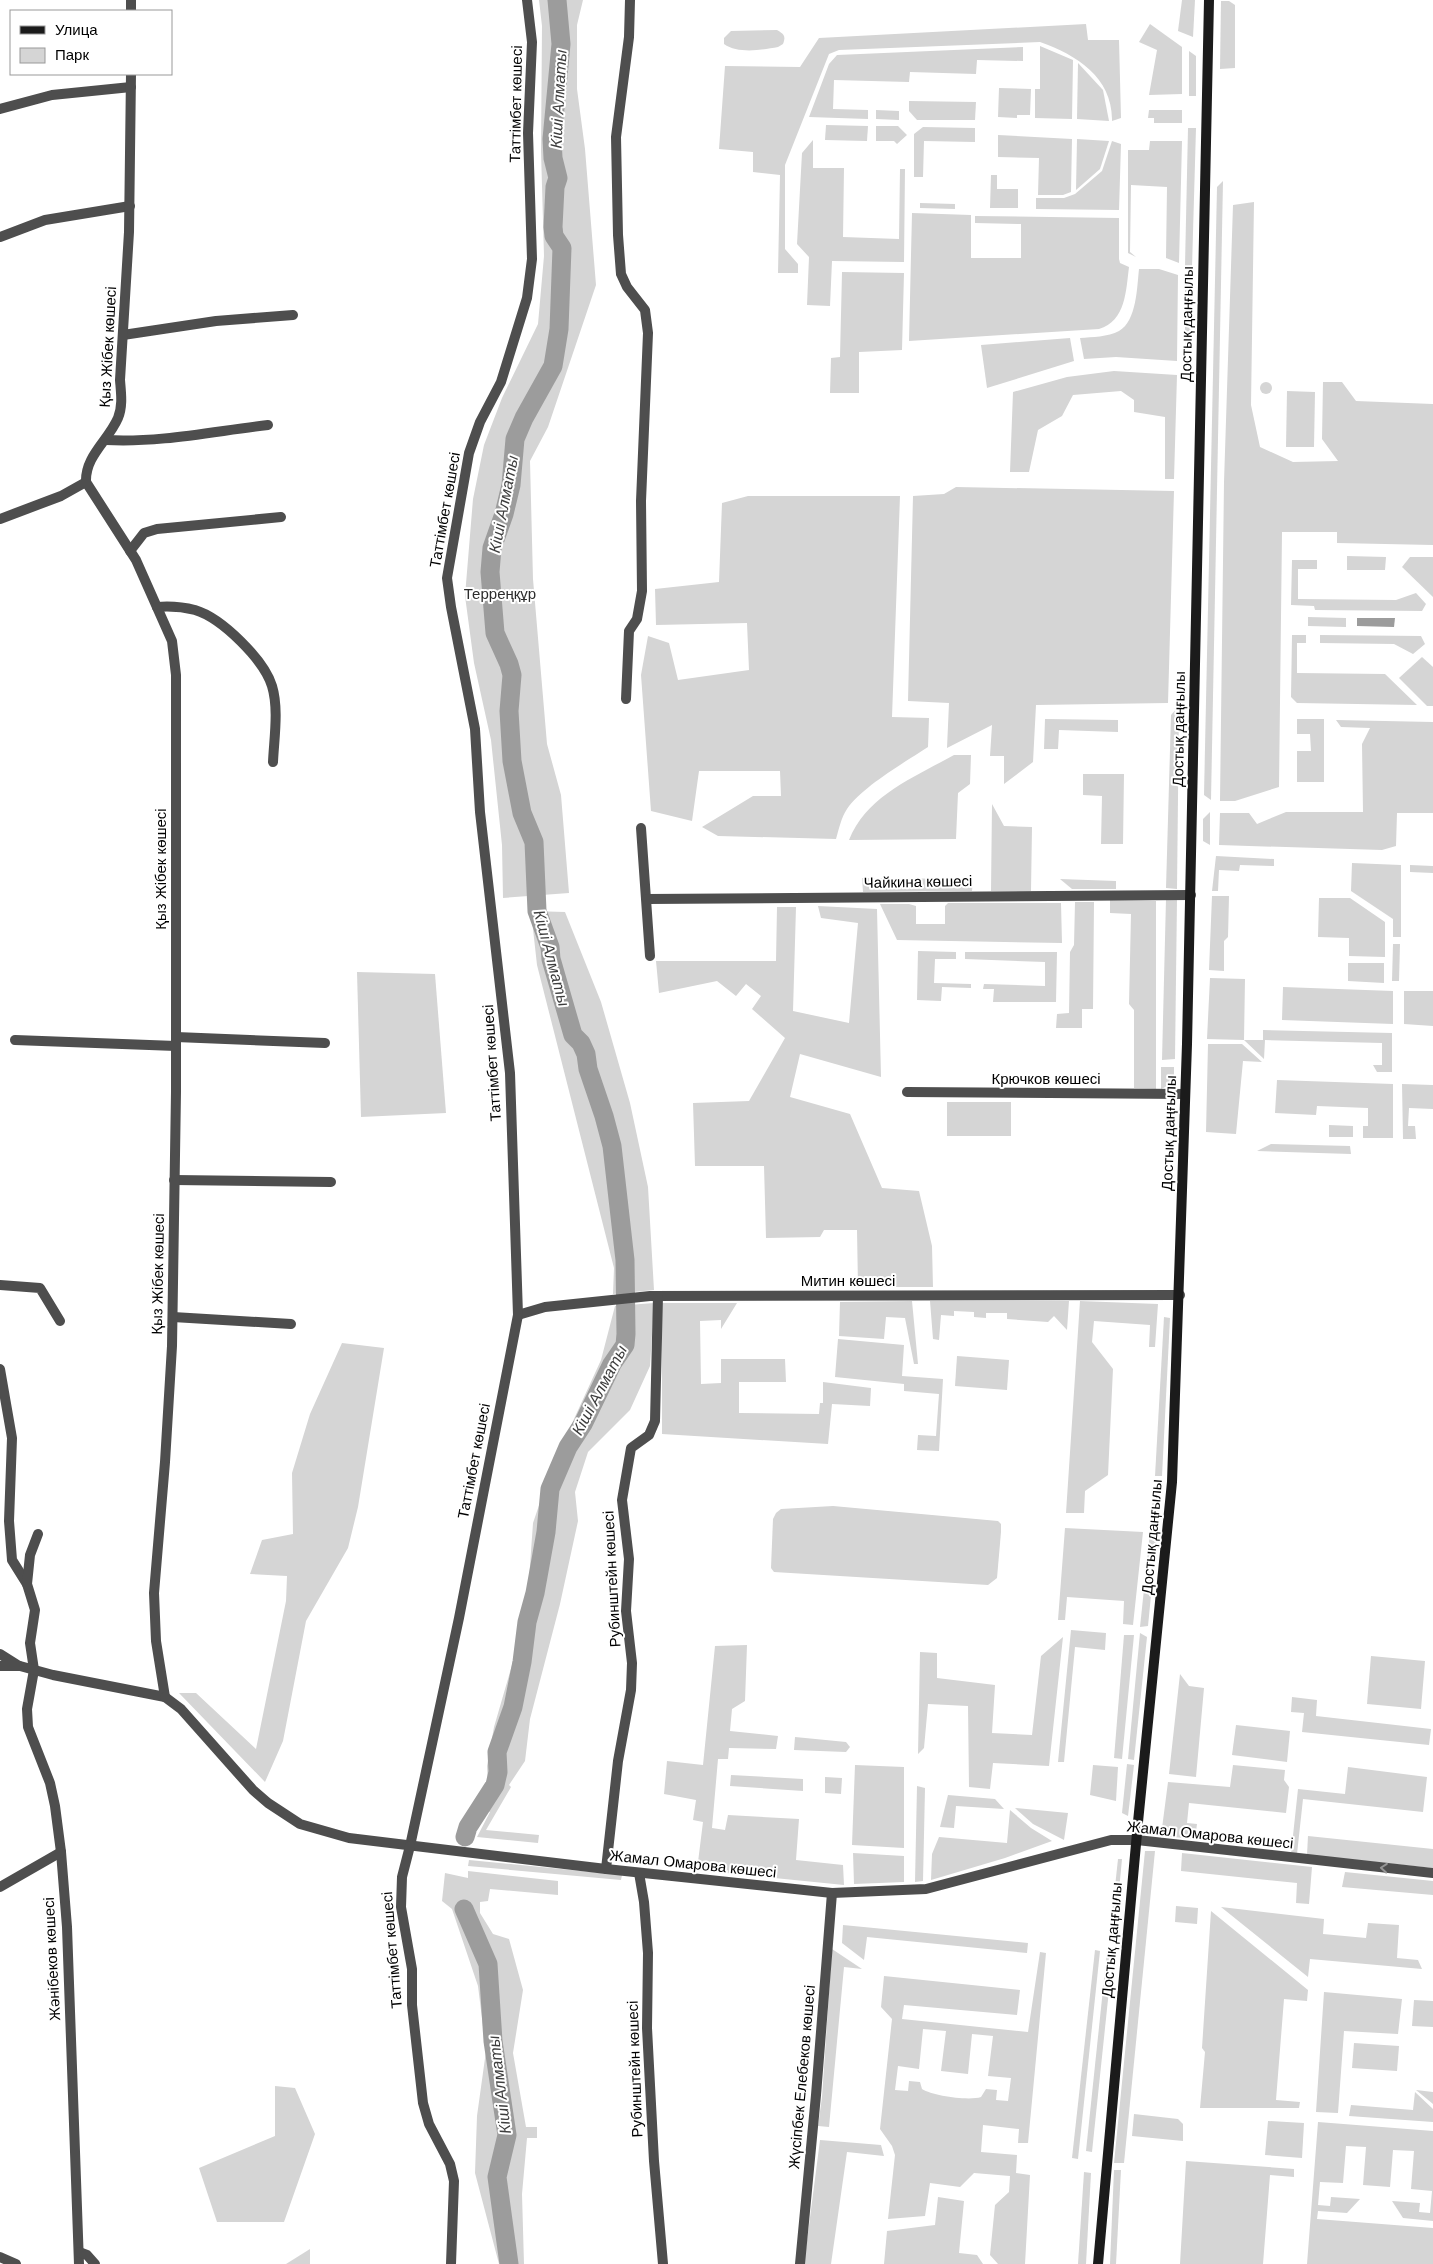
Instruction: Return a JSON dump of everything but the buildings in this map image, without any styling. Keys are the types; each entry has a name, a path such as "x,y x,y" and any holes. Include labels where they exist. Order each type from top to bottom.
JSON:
{"main road":[{"name":"Достық даңғылы","path":"1098,2264 1170,1510 1180,1295 1191,895 1209,0"}],"street":[{"name":"Таттімбет көшесі","path":"452,2264 454,2181 450,2164 430,2126 423,2103 418,2069 412,1969 401,1907 402,1878 459,1618 518,1315 510,1073 480,812 475,729 447,578 469,453 480,422 501,382 527,298 532,258 528,133 532,42 527,0"},
{"path":"626,699 629,631 637,619 642,591 642,501 648,333 645,310 627,287 621,274 618,235 616,137 628,37 630,0"},
{"name":"Қыз Жібек көшесі","path":"131,75 130,206 120,380 122,402 119,417 106,440 91,457 86,470 86,482 130,551 157,606 172,641 176,676 176,1041 173,1318 166,1462 154,1593 156,1641 164,1681 164,1697"},
{"path":"0,109 52,95 131,87"},
{"path":"0,237 45,220 130,206"},
{"path":"123,335 216,321 293,315"},
{"path":"106,440 128,441 268,425"},
{"path":"0,519 61,496 86,482"},
{"path":"130,551 144,533 157,528 281,516"},
{"path":"157,606 174,606 196,610 217,622 244,644 262,664 272,686 274,701 273,762"},
{"path":"641,828 650,956"},
{"name":"Чайкина көшесі","path":"647,899 1191,895"},
{"path":"15,1040 325,1043"},
{"name":"Крючков көшесі","path":"907,1092 1185,1094"},
{"path":"174,1180 331,1182"},
{"path":"0,1285 40,1288 60,1321"},
{"name":"Митин көшесі","path":"518,1315 545,1307 658,1296 1180,1295"},
{"name":"Рубинштейн көшесі","path":"606,1869 618,1760 631,1690 632,1662 626,1611 629,1559 622,1500 631,1448 649,1435 655,1421 658,1296"},
{"path":"173,1318 291,1324"},
{"path":"0,1369 12,1438 9,1521 12,1560 27,1584 34,1610 30,1643 34,1670"},
{"path":"27,1584 30,1555 38,1534"},
{"path":"0,1654 20,1666"},
{"name":"Жамал Омарова көшесі","path":"0,1666 20,1666 164,1697 181,1709 253,1790 283,1815 300,1824 331,1834 410,1846 832,1893 926,1888 1111,1840 1137,1840 1318,1862 1433,1873"},
{"name":"Жәнібеков көшесі","path":"34,1670 27,1709 28,1727 50,1783 55,1806 67,1927 79,2264"},
{"path":"0,1887 61,1852"},
{"name":"Рубинштейн көшесі","path":"639,1873 644,1902 648,1953 646,2028 654,2161 663,2264"},
{"name":"Жүсіпбек Елебеков көшесі","path":"800,2264 832,1893"},
{"path":"79,2252 86,2255 95,2264"},
{"path":"0,2257 16,2264"}],"green space":[{"name":"Терреңқұр","path":"539,0 583,0 577,25 577,89 585,149 596,285 548,427 530,461 533,579 547,744 561,795 569,893 503,898 502,845 491,740 474,663 465,596 473,499 484,445 502,398 538,324 544,256 541,151 542,26"},
{"path":"1182,0 1195,0 1193,37 1178,31"},
{"path":"1221,1 1229,1 1235,5 1235,68 1220,69"},
{"path":"1086,24 1088,40 1119,40 1121,118 1112,121 1111,106 1106,92 1090,70 1067,54 1040,42 839,50 829,54 785,165 785,249 798,264 798,273 778,273 780,175 753,172 753,152 719,149 725,66 800,67 819,38"},
{"path":"1150,24 1182,47 1182,94 1149,95 1157,50 1139,42"},
{"path":"777,30 784,37 783,44 778,47 743,50 724,44 724,38 731,31"},
{"path":"1040,46 1073,60 1072,119 1035,118 1035,89 1040,89"},
{"path":"1023,47 1023,61 977,60 976,74 910,72 909,82 834,80 833,109 868,110 868,119 809,117 829,64 837,55"},
{"path":"1189,51 1196,56 1196,96 1189,96"},
{"path":"1078,63 1103,90 1109,121 1077,119"},
{"path":"999,88 1031,89 1030,115 1017,115 1017,118 998,117"},
{"path":"909,101 976,102 975,120 917,120 909,111"},
{"path":"876,110 899,111 899,120 876,119"},
{"path":"1149,110 1182,110 1182,123 1154,123 1154,118 1148,118"},
{"path":"826,125 868,126 867,141 825,140"},
{"path":"876,126 898,126 907,135 897,144 894,141 876,141"},
{"path":"923,127 975,128 975,142 924,141 923,177 914,177 914,134"},
{"path":"1188,128 1196,128 1192,268 1185,266"},
{"path":"998,135 1072,139 1071,192 1063,195 1038,195 1039,158 998,157"},
{"path":"1077,139 1109,141 1100,169 1076,190"},
{"path":"813,140 813,168 844,168 843,237 899,239 900,169 905,169 904,262 832,261 830,306 807,305 809,257 797,244 802,153"},
{"path":"1112,141 1121,144 1119,210 1036,209 1036,198 1064,198 1075,194 1102,171"},
{"path":"1150,141 1182,141 1179,263 1166,258 1167,187 1131,185 1130,252 1136,257 1128,253 1128,150 1149,150"},
{"path":"991,175 997,175 997,189 1018,189 1018,208 990,208"},
{"path":"1223,181 1211,800 1204,795 1217,187"},
{"path":"1254,202 1251,405 1260,447 1293,462 1338,461 1322,439 1323,382 1342,382 1356,401 1433,404 1433,545 1337,543 1337,532 1282,532 1279,787 1235,801 1220,801 1224,482 1233,205"},
{"path":"920,203 955,204 955,209 920,208"},
{"path":"912,213 971,215 971,258 1021,258 1021,224 975,223 975,216 1119,218 1119,259 1120,263 1129,267 1125,295 1120,312 1108,325 1099,329 909,341"},
{"path":"1139,269 1159,269 1178,275 1177,361 1116,357 1084,359 1080,338 1115,333 1125,326 1135,303"},
{"path":"842,272 904,273 902,350 859,352 859,393 830,393 831,358 840,357"},
{"path":"1185,277 1192,279 1191,363 1185,363"},
{"path":"1070,338 1074,361 987,388 981,345"},
{"path":"1114,371 1177,375 1174,479 1165,479 1165,417 1134,412 1134,400 1121,391 1073,395 1062,416 1038,430 1029,472 1010,472 1013,392 1067,377"},
{"path":"1266,382 1272,388 1266,394 1260,388"},
{"path":"1287,391 1315,392 1314,447 1286,447"},
{"path":"956,487 1174,491 1168,703 1036,705 1033,762 1004,784 1004,756 990,756 992,725 947,748 949,703 908,701 913,496 944,494"},
{"path":"748,496 900,496 892,717 929,718 928,747 885,775 854,801 843,816 836,839 718,836 702,827 753,796 781,796 780,771 699,771 692,821 651,811 641,675 648,636 669,643 678,680 749,670 747,623 656,625 655,589 719,582 722,503"},
{"path":"1347,556 1386,557 1385,570 1347,570"},
{"path":"1410,557 1433,557 1433,597 1402,567"},
{"path":"1292,560 1317,560 1317,569 1298,569 1298,599 1396,600 1416,593 1426,604 1422,611 1315,610 1314,606 1291,605"},
{"path":"1308,617 1346,618 1346,627 1308,626"},
{"path":"1292,635 1306,635 1306,643 1297,643 1297,673 1385,674 1417,705 1297,703 1291,697"},
{"path":"1320,635 1421,636 1425,644 1413,654 1394,644 1320,643"},
{"path":"1422,657 1433,667 1433,706 1427,706 1399,678"},
{"path":"1179,706 1177,889 1166,888 1171,715"},
{"path":"1045,719 1118,720 1118,732 1059,730 1058,749 1044,749"},
{"path":"1297,719 1324,719 1324,782 1297,782 1297,751 1311,751 1310,734 1297,734"},
{"path":"1336,720 1433,722 1433,813 1397,813 1396,846 1382,850 1219,845 1220,813 1249,813 1257,824 1286,812 1363,812 1362,744 1370,728 1341,727"},
{"path":"954,755 971,755 970,784 958,793 956,839 849,840 857,824 880,799 908,780"},
{"path":"1083,774 1124,774 1123,844 1101,844 1102,796 1083,795"},
{"path":"992,804 1004,826 1032,827 1031,891 991,891"},
{"path":"1210,812 1210,845 1203,841 1203,819"},
{"path":"1216,856 1274,859 1274,866 1240,865 1239,871 1219,870 1218,891 1212,891"},
{"path":"1352,863 1401,865 1401,937 1393,937 1393,919 1351,891"},
{"path":"1410,865 1433,866 1433,873 1410,872"},
{"path":"862,878 973,879 972,891 863,892"},
{"path":"1060,879 1116,881 1116,889 1072,889"},
{"path":"1212,896 1229,896 1228,937 1224,941 1224,971 1209,970"},
{"path":"1319,898 1350,898 1385,922 1385,957 1349,956 1349,938 1318,937"},
{"path":"1166,899 1177,899 1175,1059 1162,1060"},
{"path":"1110,900 1156,901 1156,1089 1134,1088 1134,1010 1129,1004 1131,914 1110,913"},
{"path":"1075,902 1094,902 1093,1009 1082,1009 1082,1028 1056,1028 1057,1014 1069,1013 1070,952 1074,945"},
{"path":"948,903 1061,903 1062,943 897,940 880,904 909,904 916,906 916,924 945,924 945,906"},
{"path":"818,906 877,909 881,1077 800,1054 790,1097 850,1114 882,1188 919,1191 932,1246 933,1287 858,1287 857,1230 824,1230 820,1237 766,1238 764,1166 695,1166 693,1103 749,1101 785,1038 752,1009 761,996 746,984 736,996 717,981 659,993 656,961 776,961 777,907 796,907 793,1011 849,1023 858,923 821,918"},
{"path":"531,911 565,912 601,1002 630,1103 648,1187 654,1290 613,1294 614,1268 537,965"},
{"path":"1393,944 1400,944 1399,981 1392,981"},
{"path":"918,951 956,952 956,959 935,959 934,983 971,984 971,988 942,987 941,1001 917,1000"},
{"path":"965,952 1057,952 1056,1002 993,1002 994,989 983,989 984,984 1045,986 1045,962 965,959"},
{"path":"1348,963 1384,963 1384,983 1348,981"},
{"path":"357,972 435,974 446,1113 361,1117"},
{"path":"1210,978 1245,979 1244,1040 1207,1039"},
{"path":"1283,987 1393,991 1393,1024 1282,1020"},
{"path":"1404,991 1433,991 1433,1026 1404,1024"},
{"path":"1263,1030 1392,1033 1392,1072 1377,1072 1373,1065 1382,1065 1382,1043 1265,1040 1264,1059 1244,1040 1263,1040"},
{"path":"1208,1044 1242,1044 1262,1062 1243,1061 1236,1134 1206,1132"},
{"path":"1161,1067 1174,1067 1174,1083 1161,1089"},
{"path":"1277,1080 1393,1084 1393,1138 1363,1138 1363,1126 1368,1126 1368,1108 1317,1106 1316,1115 1275,1113"},
{"path":"1402,1084 1433,1085 1433,1109 1409,1108 1408,1126 1415,1126 1416,1139 1403,1139"},
{"path":"947,1102 1011,1102 1011,1136 947,1136"},
{"path":"1329,1125 1353,1126 1353,1137 1329,1137"},
{"path":"1271,1144 1350,1146 1351,1154 1257,1151"},
{"path":"912,1301 918,1364 914,1364 905,1318 886,1317 884,1339 839,1336 840,1302"},
{"path":"930,1301 1069,1301 1067,1330 1054,1316 1048,1322 1007,1319 1007,1313 986,1313 986,1318 974,1317 974,1312 954,1311 954,1316 941,1315 939,1340 933,1339"},
{"path":"1080,1301 1158,1304 1155,1347 1149,1347 1150,1325 1094,1321 1092,1342 1113,1369 1108,1475 1085,1491 1084,1513 1066,1513"},
{"path":"654,1303 650,1366 630,1410 588,1452 575,1492 578,1521 560,1604 530,1719 525,1761 509,1785 511,1787 486,1830 539,1835 538,1843 477,1837 490,1812 473,1807 488,1786 487,1766 494,1727 512,1665 529,1580 533,1523 552,1467 601,1360 615,1306"},
{"path":"662,1303 737,1303 721,1329 721,1320 700,1321 701,1384 721,1383 721,1359 785,1359 786,1382 739,1382 739,1413 819,1414 820,1403 823,1403 823,1382 871,1388 870,1406 832,1404 828,1444 662,1434"},
{"path":"1164,1317 1170,1318 1162,1476 1155,1476"},
{"path":"838,1339 904,1345 902,1376 943,1379 939,1451 917,1450 918,1435 936,1436 939,1394 904,1391 904,1384 835,1377"},
{"path":"342,1343 384,1348 358,1507 348,1548 306,1621 283,1741 265,1782 179,1693 196,1693 256,1749 286,1601 287,1576 250,1574 262,1540 293,1534 292,1473 310,1414"},
{"path":"957,1356 1009,1360 1007,1390 955,1386"},
{"path":"1154,1487 1161,1487 1158,1521 1151,1521"},
{"path":"833,1506 998,1521 1001,1524 1001,1532 997,1578 988,1585 774,1572 771,1568 773,1519 776,1513 781,1509"},
{"path":"1065,1528 1143,1532 1133,1625 1123,1624 1124,1601 1067,1597 1065,1620 1058,1620"},
{"path":"1150,1532 1157,1534 1148,1626 1140,1627"},
{"path":"1071,1630 1106,1633 1105,1650 1075,1647 1064,1762 1058,1762"},
{"path":"1140,1633 1147,1637 1134,1760 1128,1759"},
{"path":"1124,1635 1134,1635 1122,1759 1114,1758"},
{"path":"1063,1637 1049,1766 993,1763 990,1789 969,1787 968,1706 928,1704 924,1748 918,1754 920,1652 937,1653 937,1678 995,1685 992,1733 1032,1735 1041,1656"},
{"path":"747,1645 745,1701 732,1709 730,1731 778,1736 776,1749 729,1748 728,1759 718,1759 712,1828 725,1830 728,1815 799,1819 796,1860 843,1865 844,1885 697,1870 703,1822 693,1820 696,1800 664,1794 667,1761 703,1765 715,1646"},
{"path":"1371,1656 1425,1661 1421,1709 1367,1704"},
{"path":"1180,1674 1189,1686 1204,1688 1196,1777 1169,1774"},
{"path":"1292,1697 1317,1700 1316,1716 1431,1729 1429,1745 1302,1732 1304,1713 1291,1712"},
{"path":"1236,1725 1290,1731 1287,1762 1232,1755"},
{"path":"795,1737 846,1742 850,1747 846,1752 794,1750"},
{"path":"1127,1764 1134,1765 1128,1816 1122,1813"},
{"path":"855,1765 904,1767 904,1848 852,1845"},
{"path":"1093,1765 1118,1767 1116,1801 1090,1795"},
{"path":"1233,1765 1285,1770 1284,1780 1289,1787 1286,1813 1189,1803 1187,1823 1197,1824 1195,1839 1161,1836 1168,1782 1230,1787"},
{"path":"1348,1767 1427,1777 1423,1812 1303,1799 1297,1854 1291,1854 1298,1789 1345,1794"},
{"path":"731,1775 803,1779 803,1791 730,1786"},
{"path":"825,1777 842,1778 841,1794 825,1793"},
{"path":"917,1786 925,1788 923,1881 915,1882"},
{"path":"948,1795 995,1799 1004,1809 956,1806 954,1828 940,1827"},
{"path":"1015,1808 1068,1813 1064,1840 1033,1824"},
{"path":"1010,1810 1031,1828 1052,1841 1005,1858 931,1880 932,1854 939,1837 1007,1843"},
{"path":"1308,1836 1433,1849 1433,1868 1307,1855"},
{"path":"1145,1851 1155,1851 1124,2163 1114,2163"},
{"path":"853,1853 904,1856 904,1882 854,1884"},
{"path":"1182,1853 1312,1867 1309,1904 1296,1903 1297,1883 1181,1871"},
{"path":"1118,1859 1122,1859 1114,1943 1109,1942"},
{"path":"469,1860 622,1875 621,1880 468,1866"},
{"path":"468,1871 558,1881 558,1895 490,1889 488,1901 480,1902 480,1913 493,1934 509,1939 523,1990 513,2053 526,2127 537,2127 537,2138 527,2138 522,2194 524,2264 499,2264 475,2173 477,2116 486,2051 478,1986 452,1909 442,1901 445,1873 468,1878"},
{"path":"1345,1872 1433,1881 1433,1895 1342,1887"},
{"path":"1176,1906 1198,1908 1197,1924 1175,1922"},
{"path":"1221,1907 1324,1919 1323,1934 1366,1938 1368,1923 1399,1925 1397,1958 1418,1960 1422,1969 1310,1959 1308,1977"},
{"path":"1211,1911 1308,1990 1307,2001 1284,1999 1276,2100 1300,2102 1299,2108 1200,2108 1205,2052 1202,2048"},
{"path":"843,1925 1028,1943 1027,1953 867,1937 864,1960 842,1943"},
{"path":"832,1949 862,1969 844,1967 829,2127 818,2126 822,2097"},
{"path":"1095,1950 1100,1951 1078,2159 1072,2158"},
{"path":"1107,1951 1113,1952 1092,2152 1086,2151"},
{"path":"1040,1952 1046,1953 1028,2143 1018,2143 1019,2129 983,2125 981,2152 1017,2155 1016,2173 1030,2175 1025,2264 998,2264 990,2255 995,2205 1009,2192 1010,2176 974,2173 960,2187 930,2183 925,2216 888,2219 895,2155 892,2146 880,2129 892,2019 881,2007 884,1976 1020,1990 1017,2015 904,2005 902,2019 1028,2032","holes":["923,2029 946,2031 941,2071 968,2074 972,2034 993,2036 988,2076 1011,2078 1008,2101 996,2100 997,2090 986,2089 981,2097 975,2098 942,2096 922,2089 920,2082 909,2081 908,2091 895,2090 898,2066 919,2069"]},
{"path":"1324,1992 1402,1999 1398,2034 1344,2031 1338,2113 1316,2112"},
{"path":"1414,2000 1433,2001 1433,2027 1412,2026"},
{"path":"1354,2043 1399,2046 1397,2071 1352,2068"},
{"path":"275,2086 295,2088 315,2134 284,2222 217,2222 199,2168 275,2136"},
{"path":"1416,2090 1433,2092 1433,2104"},
{"path":"1415,2092 1433,2109 1433,2122 1349,2116 1351,2105 1413,2110"},
{"path":"1134,2114 1178,2119 1183,2124 1183,2141 1132,2136"},
{"path":"1268,2121 1304,2123 1302,2158 1265,2155"},
{"path":"1318,2122 1433,2131 1433,2221 1403,2218 1392,2201 1420,2203 1419,2212 1430,2213 1432,2191 1411,2189 1414,2151 1393,2150 1390,2187 1363,2185 1366,2147 1346,2146 1343,2183 1320,2182 1318,2205 1330,2206 1331,2197 1360,2199 1347,2213 1318,2211 1317,2219 1433,2228 1433,2264 1307,2264"},
{"path":"820,2140 881,2145 884,2156 847,2152 831,2264 804,2264"},
{"path":"1186,2161 1294,2169 1294,2177 1270,2175 1263,2264 1180,2264"},
{"path":"1114,2170 1121,2170 1116,2264 1110,2264"},
{"path":"1084,2172 1091,2173 1086,2264 1078,2264"},
{"path":"938,2197 964,2201 959,2253 977,2255 983,2264 884,2264 887,2231 935,2225"},
{"path":"310,2249 310,2264 286,2264"}],"shaded area":[{"path":"1357,618 1395,618 1394,627 1357,626"}],"waterway":[{"name":"Кіші Алматы","path":"465,1837 468,1827 495,1785 498,1772 497,1752 513,1707 522,1662 527,1622 535,1593 546,1532 550,1489 568,1447 583,1424 612,1364 625,1345 626,1334 625,1260 612,1146 588,1069 586,1054 581,1043 573,1035 551,959 550,947 537,911 534,842 522,813 512,761 509,711 512,675 495,633 490,572 492,548 504,514 511,485 515,439 524,418 553,366 559,329 562,248 554,236 553,227 555,187 558,178 553,158 552,139 561,44 557,0"},
{"name":"Кіші Алматы","path":"464,1909 488,1964 493,2041 507,2135 497,2177 509,2264"}]}
